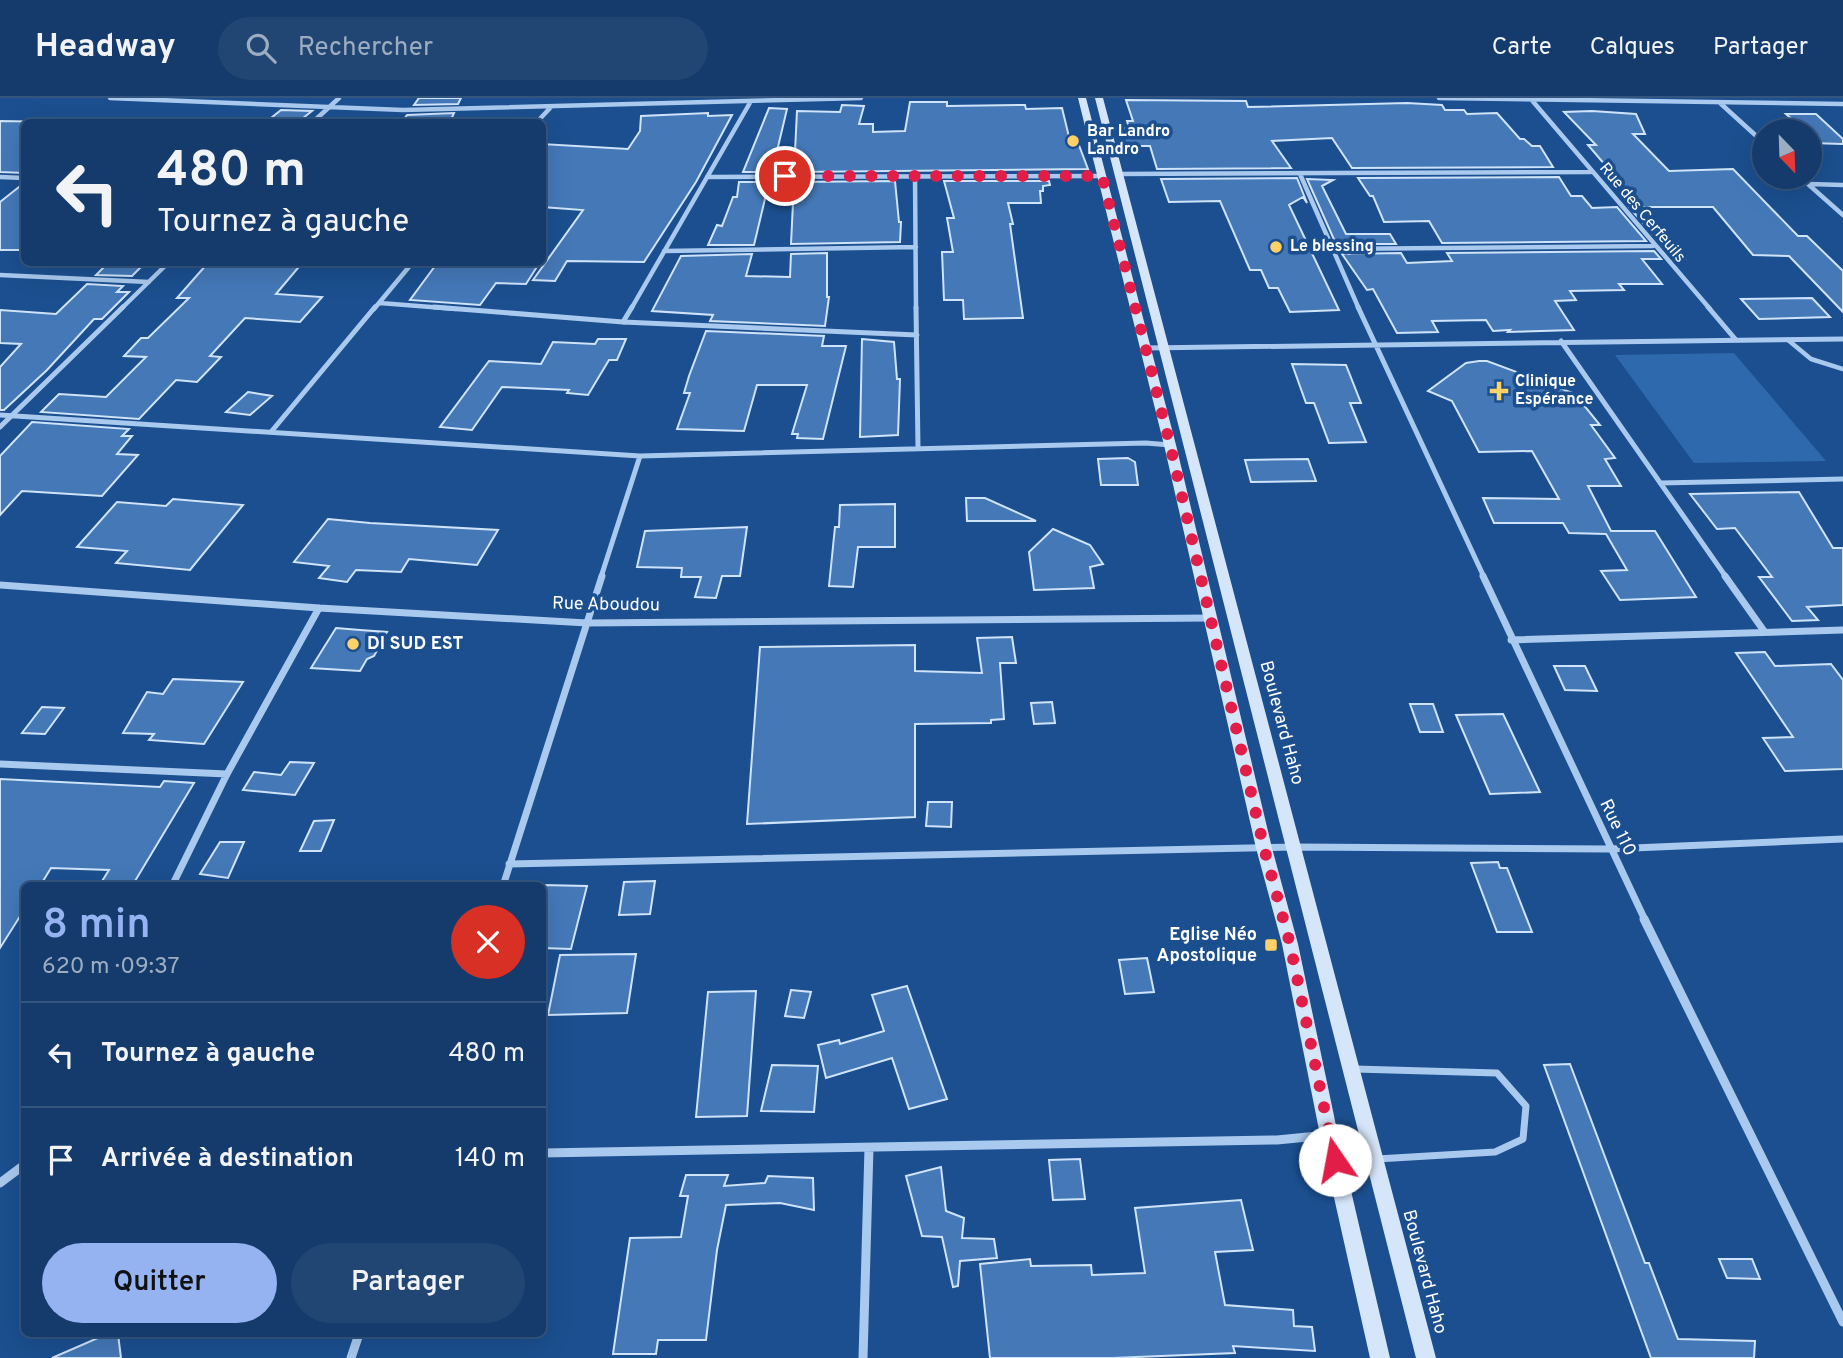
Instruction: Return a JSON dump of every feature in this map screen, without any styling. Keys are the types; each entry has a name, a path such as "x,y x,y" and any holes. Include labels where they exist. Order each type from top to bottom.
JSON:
{"main road":[{"path":"1082,98 1170,445 1264,848 1290,944 1329,1135 1380,1358"},
{"name":"Boulevard Haho","path":"1099,98 1235,624 1296,847 1426,1358"}],"street":[{"path":"110,98 403,110 861,98"},
{"path":"316,119 339,98"},
{"path":"1439,98 1843,104"},
{"name":"Rue des Cerfeuils","path":"1531,99 1653,246 1736,340"},
{"path":"623,322 751,101"},
{"path":"1720,103 1752,133"},
{"path":"540,119 551,107"},
{"path":"1117,174 1591,172"},
{"name":"Rue 110","path":"1300,174 1374,343 1511,640 1610,849 1843,1322"},
{"path":"915,175 918,448"},
{"path":"707,177 1102,176"},
{"path":"0,177 21,178"},
{"path":"1822,184 1843,185"},
{"path":"1814,189 1843,215"},
{"path":"1331,248 1653,246"},
{"path":"664,251 916,247"},
{"path":"0,427 165,266"},
{"path":"271,432 410,266"},
{"path":"0,275 149,282"},
{"path":"380,303 623,322 917,335"},
{"path":"1146,348 1843,339"},
{"path":"1561,341 1764,631"},
{"path":"0,415 640,456 918,448 1170,445"},
{"path":"504,882 640,456"},
{"path":"1660,483 1843,479"},
{"name":"Rue Aboudou","path":"0,584 319,608 587,623 1212,618"},
{"path":"174,882 226,774 319,608"},
{"path":"1511,640 1843,629"},
{"path":"0,764 226,774"},
{"path":"509,864 1296,847 1610,849 1843,839"},
{"path":"546,1153 869,1149 1277,1139 1329,1135"},
{"path":"863,1358 869,1149"},
{"path":"0,1183 21,1167"},
{"path":"351,1358 358,1337"}],"lane":[{"path":"1787,340 1811,359 1843,369"},
{"path":"1351,1069 1497,1073 1526,1106 1523,1139 1495,1152 1374,1159"}],"shaded area":[{"path":"1734,353 1826,461 1694,463 1615,355"}],"building":[{"path":"419,98 461,98 458,104 414,105"},
{"path":"1126,100 1246,101 1248,107 1407,103 1442,105 1445,110 1464,110 1467,114 1497,113 1520,139 1532,146 1540,146 1553,167 1352,168 1332,138 1272,141 1291,168 1157,169 1150,146 1123,146 1118,128 1129,128 1127,121 1133,121"},
{"path":"910,102 947,102 947,106 1025,105 1026,109 1062,108 1070,141 1077,140 1088,169 794,172 797,111 840,112 842,105 864,106 859,124 873,124 873,132 905,131"},
{"path":"769,108 787,109 772,172 743,172"},
{"path":"281,110 312,111 302,119 270,119"},
{"path":"1564,112 1636,114 1645,134 1633,134 1669,171 1733,169 1798,236 1807,236 1843,271 1843,312 1789,256 1753,255 1713,207 1642,207 1685,259 1674,259 1629,207 1641,207 1588,145 1596,145"},
{"path":"454,113 451,119 404,119 407,115"},
{"path":"708,113 708,116 732,115 696,182 644,262 567,261 555,281 533,280 543,266 546,266 546,262 583,210 546,207 546,144 628,149 640,131 641,116"},
{"path":"1786,114 1816,114 1821,119 1792,119"},
{"path":"1822,120 1843,139 1843,144 1822,143"},
{"path":"0,121 21,121 21,173 0,172"},
{"path":"1559,177 1571,196 1582,196 1592,208 1617,207 1646,241 1442,243 1429,221 1384,222 1373,196 1370,196 1358,178"},
{"path":"1297,178 1307,203 1303,197 1289,205 1339,310 1290,312 1278,288 1269,288 1261,270 1250,270 1220,201 1169,202 1161,179"},
{"path":"1307,179 1333,180 1322,186 1346,234 1390,234 1396,244 1336,244"},
{"path":"895,181 901,222 900,242 791,244 794,182"},
{"path":"944,181 1049,181 1050,185 1043,186 1043,191 1040,191 1041,203 1008,203 1013,224 1010,224 1023,318 964,319 963,300 944,300 942,252 953,252 947,218 954,218"},
{"path":"739,182 769,182 754,245 708,245 717,225 722,226 733,197 737,197"},
{"path":"21,185 21,250 0,250 0,202"},
{"path":"1654,251 1661,259 1642,259 1662,284 1619,284 1624,290 1570,291 1576,300 1555,301 1574,330 1508,332 1510,330 1493,331 1486,320 1432,321 1438,332 1397,333 1373,289 1367,290 1342,254 1401,253 1407,263 1452,261 1447,253"},
{"path":"827,253 829,297 825,326 710,321 713,315 652,311 681,256 752,254 746,276 790,277 791,254"},
{"path":"105,266 142,266 132,276 96,275"},
{"path":"205,266 300,266 276,294 322,297 300,322 245,318 210,356 221,357 197,382 176,380 139,419 41,412 59,394 106,397 146,357 124,356 141,338 148,338 189,298 177,298"},
{"path":"435,266 537,266 526,284 496,283 480,305 410,300"},
{"path":"87,284 123,286 117,292 129,292 102,319 94,319 47,370 4,410 0,410 0,367 21,344 0,343 0,310 56,314"},
{"path":"1812,298 1830,317 1759,319 1741,299"},
{"path":"706,331 824,336 822,346 846,346 823,439 797,438 798,434 792,434 807,385 757,385 744,431 677,429 690,393 684,393 689,376"},
{"path":"598,339 626,339 617,360 609,360 588,395 567,393 569,390 502,387 472,430 440,427 489,361 541,364 553,342 595,344"},
{"path":"862,339 894,342 897,379 900,379 898,435 860,437"},
{"path":"1487,361 1573,393 1567,398 1583,404 1600,425 1591,425 1615,458 1605,459 1621,486 1588,486 1611,531 1655,531 1696,597 1620,600 1601,571 1627,570 1606,534 1569,533 1563,523 1494,523 1483,498 1559,499 1532,451 1479,452 1452,401 1428,391 1466,363"},
{"path":"1292,364 1346,365 1361,403 1350,403 1366,442 1329,443 1314,403 1306,403"},
{"path":"248,392 272,396 250,415 226,412"},
{"path":"32,422 129,429 122,436 132,436 117,454 138,455 102,496 22,491 0,515 0,456"},
{"path":"1128,458 1135,462 1138,485 1101,485 1098,459"},
{"path":"1308,459 1316,481 1251,482 1245,460"},
{"path":"1799,492 1833,548 1843,548 1843,605 1807,607 1818,620 1792,621 1759,577 1772,577 1735,528 1717,529 1690,494"},
{"path":"966,498 985,498 1036,521 967,521"},
{"path":"173,499 243,505 190,570 116,563 127,551 77,547 117,502 166,506"},
{"path":"895,504 895,547 858,547 853,587 829,586 840,505"},
{"path":"328,519 498,530 477,565 409,559 401,572 356,570 347,582 319,578 329,566 294,562"},
{"path":"747,527 740,576 722,576 716,598 695,597 701,577 681,577 682,568 637,567 645,531"},
{"path":"1053,529 1090,545 1103,564 1090,567 1094,588 1034,590 1029,552"},
{"path":"336,628 387,632 374,656 367,659 360,671 311,668"},
{"path":"1012,637 1016,663 1000,663 1004,719 991,720 991,723 915,724 915,817 747,824 760,647 915,645 915,671 982,673 977,638"},
{"path":"1765,652 1775,666 1831,664 1843,680 1843,769 1785,771 1763,738 1793,737 1736,653"},
{"path":"1554,666 1585,666 1597,691 1565,690"},
{"path":"173,679 243,682 204,744 149,740 154,734 123,733 147,692 163,694"},
{"path":"1052,702 1055,723 1034,724 1031,703"},
{"path":"1410,704 1433,704 1443,732 1420,732"},
{"path":"42,707 64,708 45,734 22,733"},
{"path":"1503,714 1540,792 1490,794 1456,715"},
{"path":"290,762 314,763 295,795 243,790 254,772 281,775"},
{"path":"0,779 160,787 164,781 194,783 134,882 102,882 109,870 51,868 42,882 21,882 21,915 0,948"},
{"path":"928,802 952,802 951,827 926,826"},
{"path":"334,820 321,851 300,851 314,821"},
{"path":"220,842 244,842 228,878 200,874"},
{"path":"1498,862 1500,868 1507,868 1532,932 1497,932 1471,863"},
{"path":"655,881 650,914 619,915 624,882"},
{"path":"546,885 587,886 571,949 546,948"},
{"path":"636,954 627,1013 548,1015 560,955"},
{"path":"1147,958 1154,992 1125,994 1119,960"},
{"path":"907,986 947,1099 909,1109 892,1058 826,1078 818,1045 839,1040 840,1044 884,1031 872,995"},
{"path":"791,990 811,992 804,1018 785,1016"},
{"path":"756,991 747,1116 696,1117 708,992"},
{"path":"1570,1064 1645,1263 1649,1263 1678,1339 1755,1341 1754,1358 1651,1358 1544,1065"},
{"path":"772,1065 818,1066 814,1112 761,1111"},
{"path":"1080,1159 1085,1199 1053,1200 1049,1160"},
{"path":"941,1167 946,1211 964,1218 962,1238 994,1239 997,1258 960,1261 958,1286 953,1287 942,1237 922,1236 906,1176"},
{"path":"686,1175 728,1175 724,1186 765,1183 768,1176 813,1178 814,1210 780,1203 726,1205 717,1250 706,1340 658,1340 656,1354 613,1354 630,1238 681,1237 688,1196 680,1196"},
{"path":"1241,1200 1253,1250 1215,1252 1225,1305 1293,1310 1294,1326 1312,1327 1315,1351 1233,1346 1235,1353 1112,1358 990,1358 980,1264 1030,1259 1031,1266 1091,1265 1092,1275 1145,1273 1135,1208"},
{"path":"1719,1259 1752,1259 1760,1279 1727,1278"},
{"path":"100,1337 118,1337 121,1358 52,1358"}],"place":[{"name":"Bar Landro Landro","path":"1073,141"},
{"name":"Le blessing","path":"1276,247"},
{"name":"Clinique Espérance","path":"1499,391"},
{"name":"DI SUD EST","path":"353,644"},
{"name":"Eglise Néo Apostolique","path":"1271,945"}],"route":[{"path":"785,176 1102,176 1212,618 1264,848 1290,944 1335,1160"}]}
